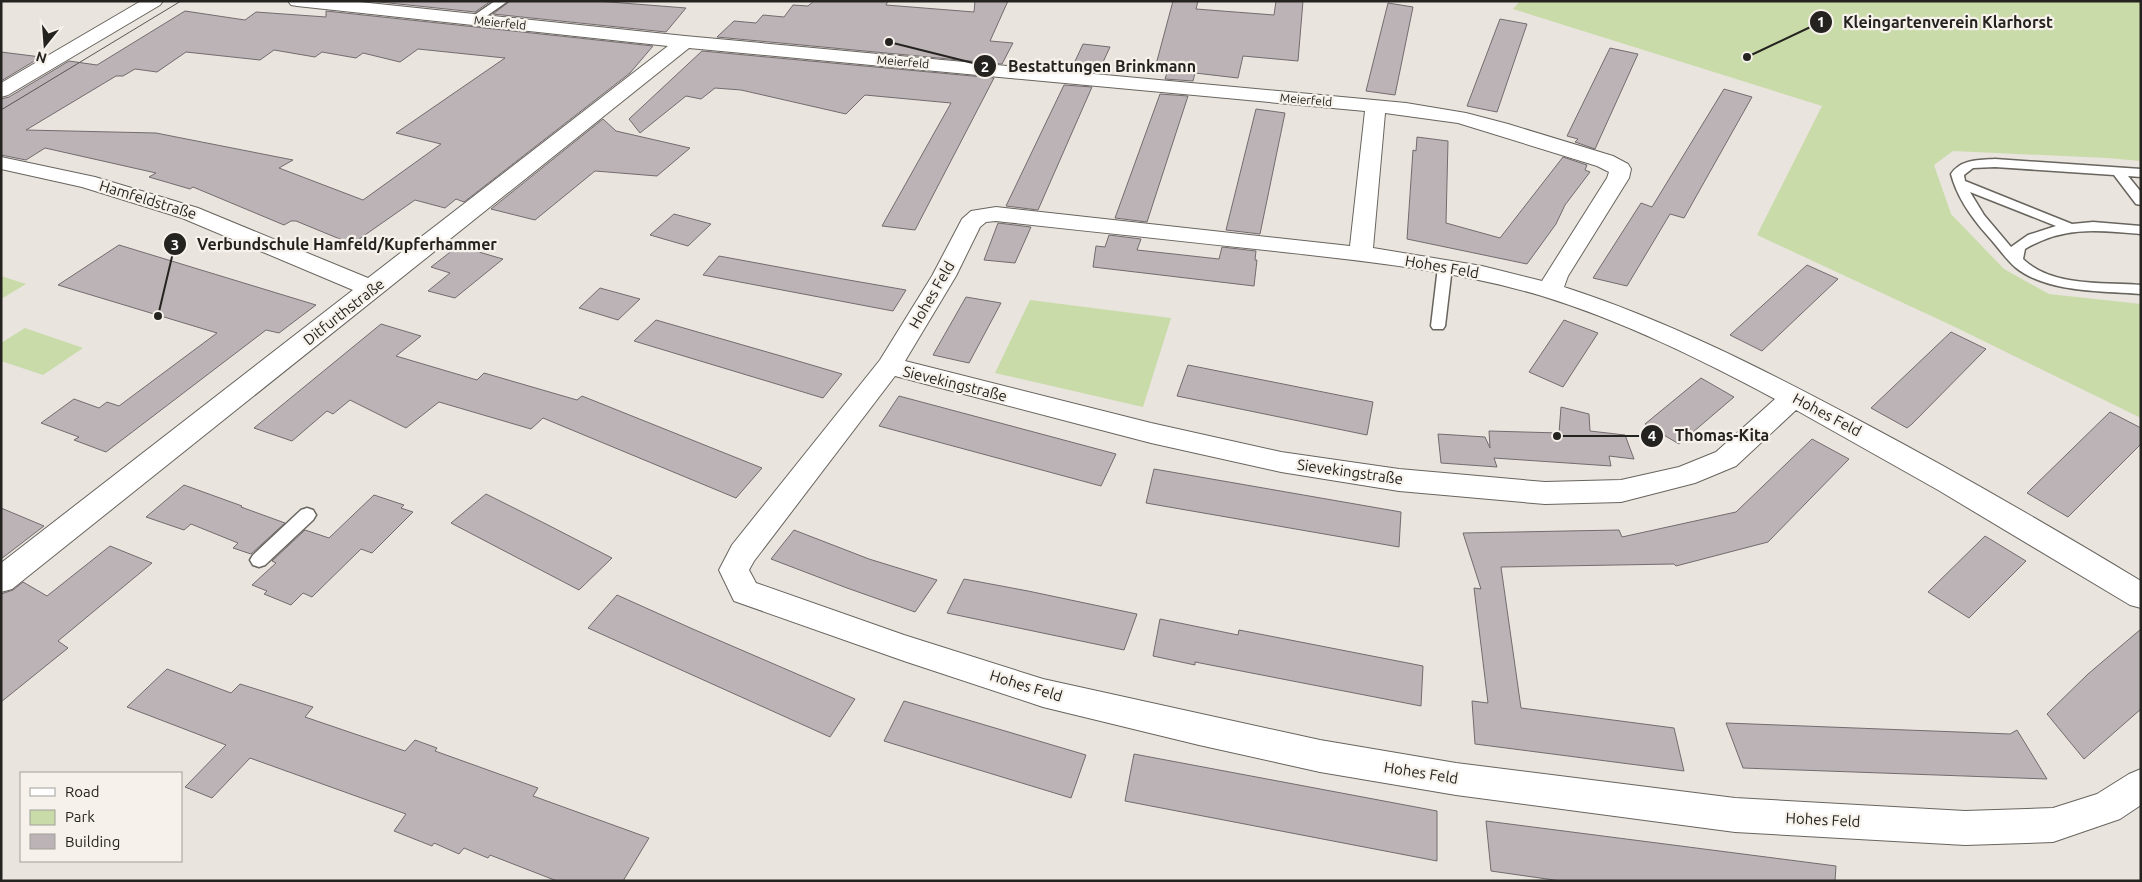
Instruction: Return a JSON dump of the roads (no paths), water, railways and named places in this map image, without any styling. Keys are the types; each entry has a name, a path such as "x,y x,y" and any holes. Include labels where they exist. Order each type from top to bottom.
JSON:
{"street":[{"path":"1,91 154,1"},
{"name":"Meierfeld","path":"297,1 685,42 1376,106 1459,117 1493,125 1605,160 1620,169 1618,178 1556,276 1551,291"},
{"name":"Ditfurthstraße","path":"1,580 685,42"},
{"path":"1361,254 1376,106"},
{"name":"Hamfeldstraße","path":"1,163 87,182 190,213 372,289"},
{"name":"Hohes Feld","path":"2141,596 1911,460 1754,376 1658,332 1551,291 1445,266 1361,254 996,214 979,216 970,224 944,276 889,366 743,553 734,570 746,592 904,648 1043,693 1320,756 1456,779 1735,815 1966,828 2054,825 2108,807 2141,785"},
{"name":"Sievekingstraße","path":"889,366 1151,434 1281,462 1400,480 1545,492 1621,491 1685,476 1726,459 1794,397"}],"lane":[{"path":"474,20 503,1"},
{"path":"2141,173 1995,163 1974,164 1962,168 1957,174 1959,183 1974,212 2016,259 2033,272 2046,278 2141,290"},
{"path":"2118,171 2141,201"},
{"path":"1959,183 2069,227"},
{"path":"2016,259 2018,247 2048,231 2069,227 2091,226 2141,230"},
{"path":"1438,326 1445,266"},
{"path":"259,560 306,515"}],"tram line":[{"path":"1,110 181,1"}],"place":[{"name":"Bestattungen Brinkmann","path":"889,42"},
{"name":"Kleingartenverein Klarhorst","path":"1747,57"},
{"name":"Verbundschule Hamfeld/Kupferhammer","path":"158,316"},
{"name":"Thomas-Kita","path":"1557,436"}]}
